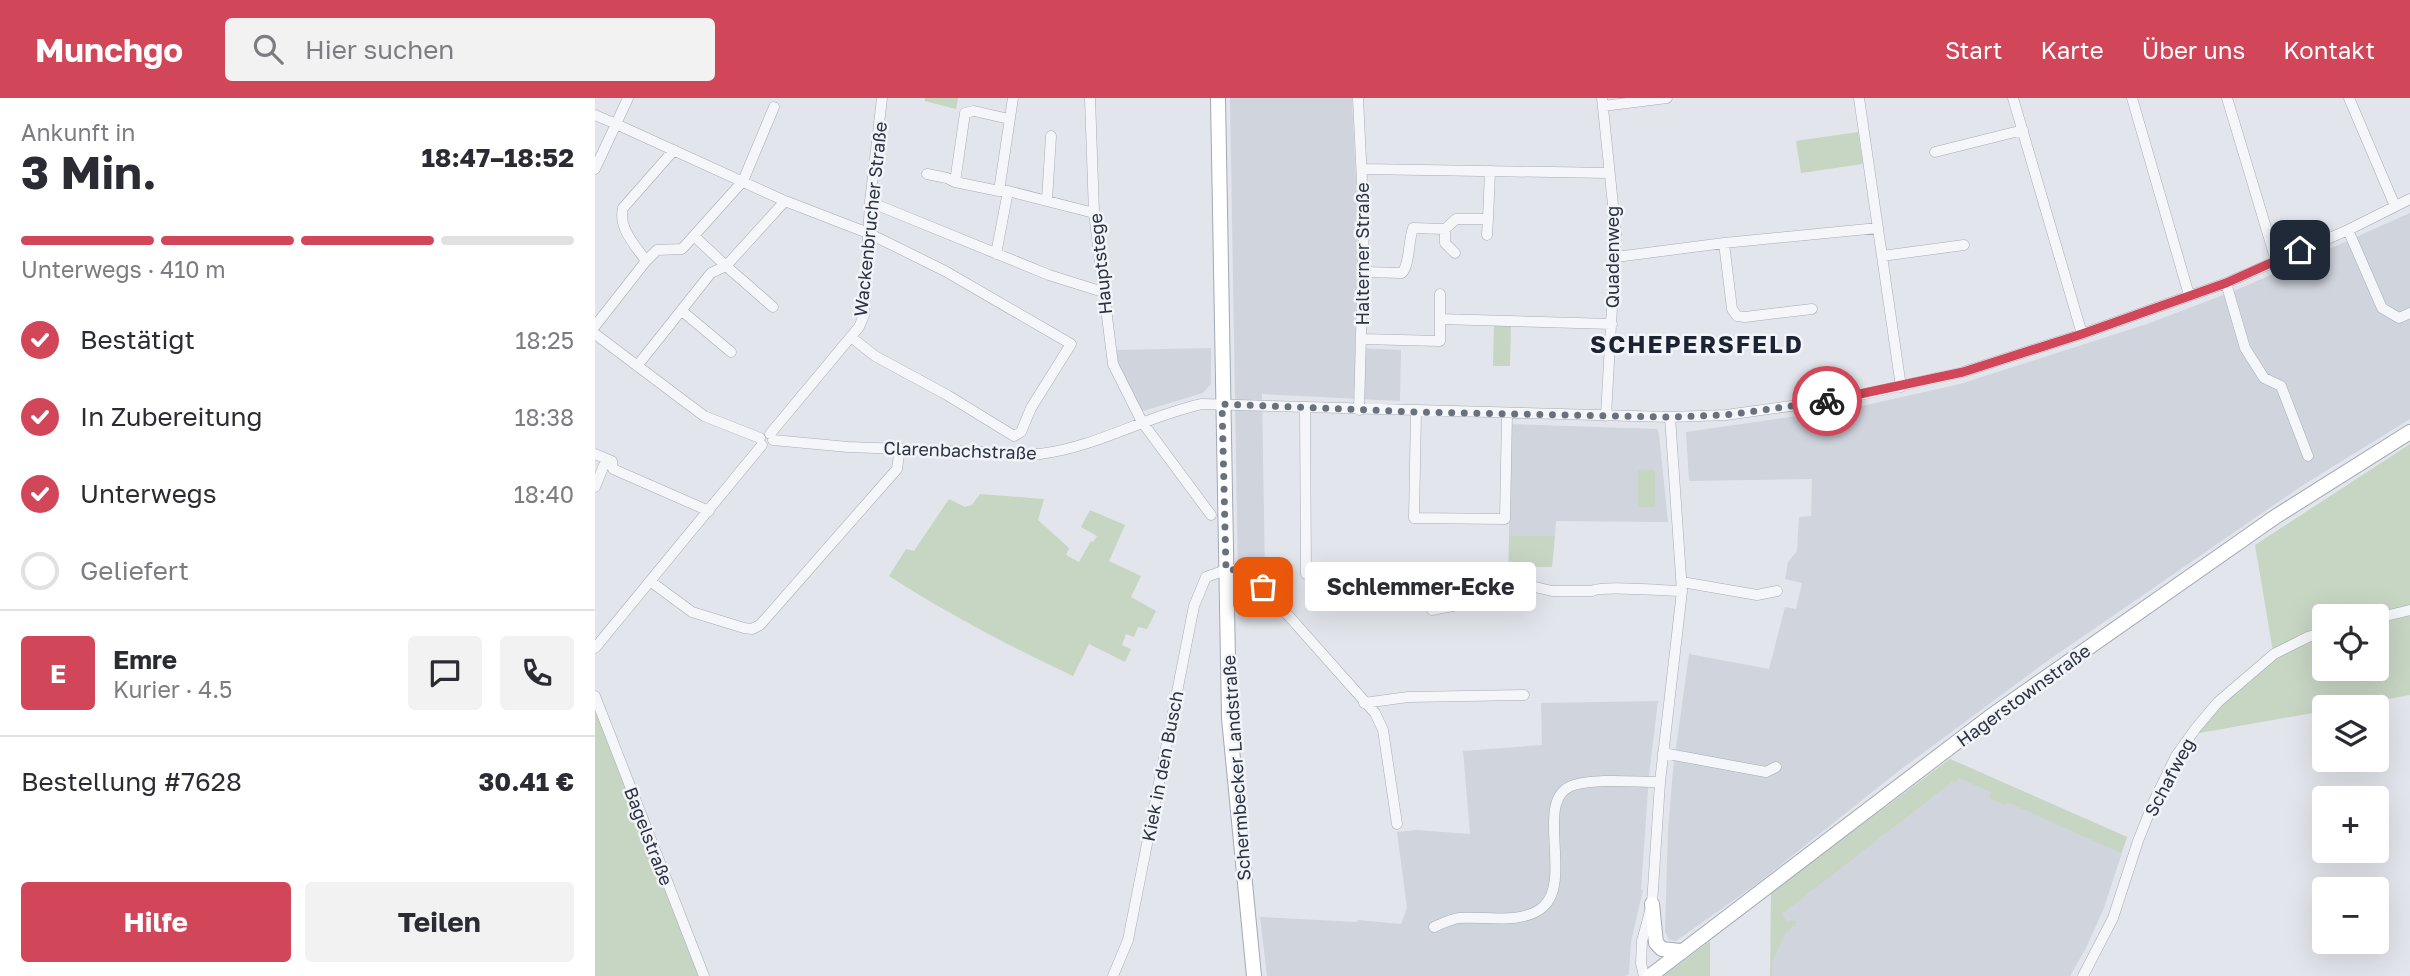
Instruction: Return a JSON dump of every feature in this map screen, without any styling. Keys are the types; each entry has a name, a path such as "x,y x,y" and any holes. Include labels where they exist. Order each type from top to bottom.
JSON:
{"main road":[{"name":"Schermbecker Landstraße","path":"1218,98 1229,718 1254,976"},
{"name":"Hagerstownstraße","path":"1650,976 1991,716 2275,517 2410,432"},
{"path":"1652,904 1656,943 1662,949 1681,951"}],"street":[{"path":"595,169 628,98"},
{"name":"Wackenbrucher Straße","path":"595,648 859,327 864,315 870,202 882,98"},
{"path":"996,254 1013,98"},
{"name":"Hauptstege","path":"1090,98 1094,213 1113,364 1142,422"},
{"name":"Halterner Straße","path":"1358,98 1363,169 1359,410"},
{"path":"1602,102 1667,98"},
{"path":"1859,98 1901,387"},
{"path":"2013,98 2082,334"},
{"path":"2132,98 2189,295"},
{"path":"2227,98 2276,261"},
{"path":"2349,98 2395,206"},
{"name":"Quadenweg","path":"1602,102 1615,216 1616,257 1606,416"},
{"path":"595,326 657,250 682,249 743,181 774,107"},
{"path":"955,182 965,113 974,111 1010,115"},
{"path":"595,115 785,201 868,233 945,271 1071,344 1031,408 1018,435 1010,435 947,395 875,356 851,337"},
{"path":"1935,152 2023,130"},
{"path":"1047,200 1051,136"},
{"path":"646,261 623,228 623,208 674,150"},
{"path":"1363,169 1609,173"},
{"path":"1487,235 1490,171"},
{"path":"927,174 1094,213"},
{"name":"Clarenbachstraße","path":"595,334 704,416 766,439 1040,454 1062,452 1179,409 1202,404 1507,414 1670,417 1726,415 1842,399 1963,372 2082,334 2226,283 2348,230 2410,199"},
{"path":"637,366 711,274 726,266 785,201"},
{"path":"870,202 996,254 1103,292"},
{"path":"1363,272 1402,273 1407,267 1408,242 1413,228 1445,229 1456,219 1488,219"},
{"path":"1616,257 1878,228"},
{"path":"1445,229 1445,243 1455,253"},
{"path":"2348,230 2382,309 2399,318 2410,313"},
{"path":"694,236 773,307"},
{"path":"1724,243 1732,309 1737,316 1812,309"},
{"path":"1882,256 1963,246"},
{"path":"2226,283 2245,348 2264,378 2281,386 2308,456"},
{"path":"1361,339 1440,341 1440,294"},
{"path":"682,311 731,352"},
{"path":"1440,319 1612,324"},
{"path":"1305,408 1306,574"},
{"path":"1416,412 1414,518 1505,519 1507,414"},
{"path":"1644,976 1641,963 1642,941 1652,904 1660,782 1682,587 1670,417"},
{"path":"1142,422 1211,515"},
{"path":"650,582 692,612 752,629 759,625 897,469 900,448"},
{"path":"595,454 612,461 604,465 595,487"},
{"path":"604,465 709,510"},
{"path":"1226,570 1247,569 1375,712 1384,730 1397,824"},
{"name":"Kiek in den Busch","path":"1113,976 1128,940 1194,606 1206,577 1226,570"},
{"path":"1432,610 1499,597 1515,589 1535,587 1552,591 1592,591 1613,587 1623,590 1682,587 1757,595 1777,591"},
{"path":"2389,615 2410,610"},
{"name":"Schafweg","path":"2083,976 2113,918 2138,841 2176,756 2218,702 2274,654 2312,637"},
{"path":"1364,702 1408,697 1524,695"},
{"name":"Bagelstraße","path":"595,696 704,976"},
{"path":"1663,753 1766,772 1776,767"},
{"path":"1434,927 1455,919 1511,918 1532,914 1543,907 1551,897 1555,882 1554,810 1557,797 1564,789 1585,783 1660,782"}],"shaded area":[{"path":"1230,98 1352,98 1358,222 1355,348 1401,350 1400,401 1262,394 1265,578 1238,578"},
{"path":"2410,213 2410,419 2300,487 2043,664 1900,770 1758,883 1676,941 1669,940 1665,931 1668,830 1673,770 1689,654 1769,669 1785,607 1796,609 1802,583 1785,579 1788,562 1797,551 1799,517 1811,516 1812,479 1689,481 1686,432 1853,408 1960,384 2147,324 2239,289"},
{"path":"1211,348 1211,384 1203,393 1143,411 1140,410 1116,364 1114,350"},
{"path":"1510,424 1657,429 1668,522 1556,521 1555,536 1509,536"},
{"path":"1658,701 1649,775 1643,890 1631,942 1629,974 1267,976 1260,917 1401,924 1407,908 1397,832 1416,830 1470,834 1463,751 1542,745 1541,703"},
{"path":"1950,759 2127,837 2104,908 2070,976 1772,976 1772,898"}],"green space":[{"path":"925,98 958,98 956,109 925,101"},
{"path":"1858,132 1863,164 1801,173 1796,141"},
{"path":"1494,323 1511,324 1510,366 1493,366"},
{"path":"2410,444 2410,607 2389,613 2389,604 2312,604 2312,635 2273,652 2255,545"},
{"path":"1638,470 1655,470 1655,507 1638,507"},
{"path":"980,494 1044,499 1038,520 1069,548 1066,555 1079,562 1097,536 1081,527 1090,510 1125,525 1109,561 1141,576 1131,597 1156,611 1147,629 1138,627 1134,637 1126,634 1122,645 1131,649 1125,662 1089,644 1073,676 979,629 889,576 906,549 914,551 949,499 965,507 972,505"},
{"path":"1509,536 1555,536 1552,567 1534,567 1533,583 1508,587"},
{"path":"2410,612 2410,695 2389,699 2389,695 2312,695 2312,713 2194,734 2229,695 2276,656 2312,640 2312,681 2389,681 2389,617"},
{"path":"595,705 699,976 595,976"},
{"path":"1950,759 2127,837 2121,853 2007,802 2005,805 1989,798 1991,792 1959,778 1956,783 1953,781 1782,914 1787,922 1797,922 1789,932 1786,931 1772,962 1770,976 1771,892"},
{"path":"1710,941 1710,976 1663,976"}],"way so far":[{"path":"1263,587 1247,569 1226,570 1222,404 1416,412 1670,417 1726,415 1827,401"}],"place":[{"name":"Schlemmer-Ecke","path":"1263,587"}],"district":[{"name":"SCHEPERSFELD","path":"1697,343"}],"route":[{"path":"1827,401 1963,372 2082,334 2226,283 2300,250"}]}
